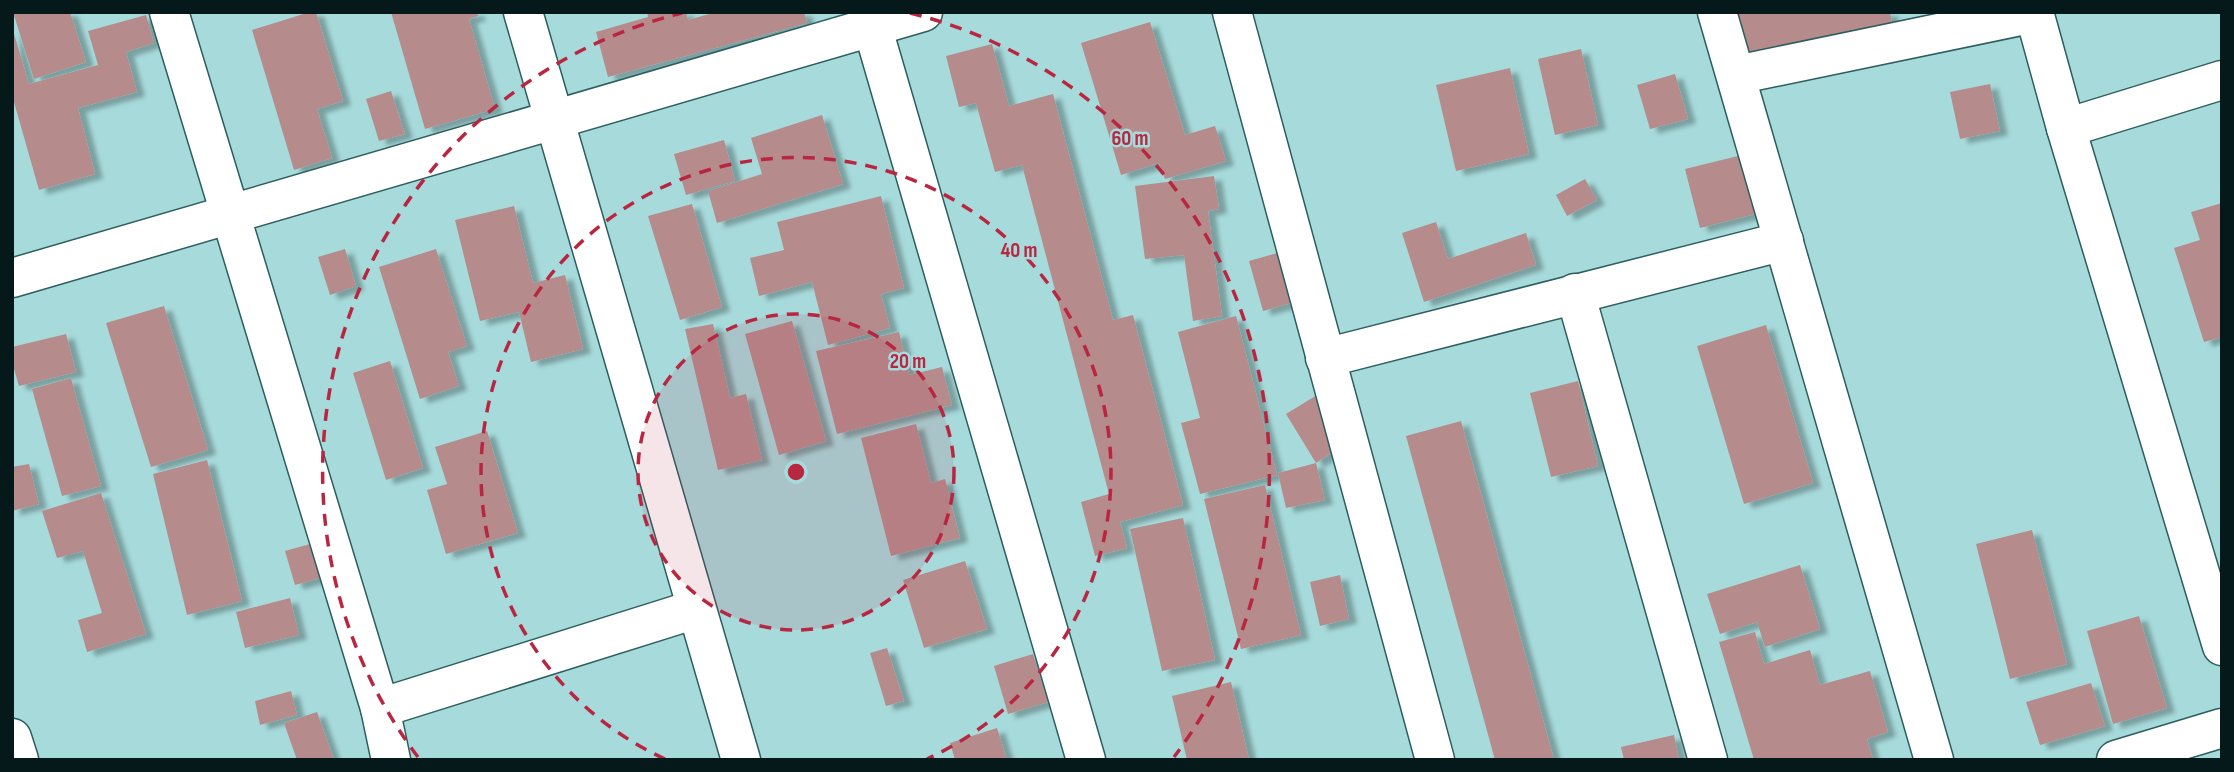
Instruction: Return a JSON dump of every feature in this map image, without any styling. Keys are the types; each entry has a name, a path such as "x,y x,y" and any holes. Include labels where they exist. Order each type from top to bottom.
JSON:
{"street":[{"path":"169,12 380,708 391,760"},
{"path":"523,12 741,760"},
{"path":"12,278 554,119 870,20 923,12"},
{"path":"1232,12 1435,760"},
{"path":"1717,12 1934,760"},
{"path":"1736,75 2035,13 2066,128 2222,646"},
{"path":"870,20 1086,760"},
{"path":"2066,128 2222,79"},
{"path":"1325,358 1784,241"},
{"path":"1575,293 1708,760"},
{"path":"380,708 696,610"},
{"path":"2116,760 2222,728"},
{"path":"12,738 19,760"}],"building":[{"path":"13,12 70,12 86,62 34,79"},
{"path":"316,12 343,101 317,109 332,158 294,170 252,30"},
{"path":"391,12 477,12 478,16 469,19 495,109 425,129"},
{"path":"647,12 686,12 688,20 716,12 804,12 807,23 608,77 596,32 648,17"},
{"path":"1732,12 1890,12 1893,28 1744,63"},
{"path":"146,15 154,43 126,52 137,92 78,108 95,174 39,190 12,95 12,27 29,84 98,65 88,31"},
{"path":"1150,22 1185,135 1215,126 1226,161 1165,179 1159,163 1121,175 1081,43"},
{"path":"992,44 1009,106 1053,94 1113,320 1133,315 1183,505 1120,522 1127,548 1095,556 1081,502 1109,494 1022,165 995,172 976,103 959,107 946,56"},
{"path":"1581,49 1598,125 1555,135 1538,59"},
{"path":"1510,68 1529,154 1456,171 1436,85"},
{"path":"1675,74 1688,119 1650,129 1637,85"},
{"path":"1990,84 2000,131 1960,139 1950,92"},
{"path":"391,91 405,134 379,141 366,99"},
{"path":"822,115 843,184 717,223 708,191 762,174 751,138"},
{"path":"724,140 735,181 686,195 674,154"},
{"path":"1742,155 1755,214 1700,228 1685,169"},
{"path":"1214,176 1219,209 1208,211 1222,316 1193,321 1184,255 1145,259 1135,186"},
{"path":"1585,179 1597,200 1567,216 1556,195"},
{"path":"881,196 904,288 881,294 890,328 828,345 812,282 759,296 750,258 784,250 777,222"},
{"path":"2222,203 2222,337 2204,342 2174,248 2200,240 2191,212"},
{"path":"692,204 722,307 680,320 648,216"},
{"path":"514,206 533,283 565,275 583,349 531,362 519,312 480,321 455,220"},
{"path":"1436,222 1448,259 1526,233 1536,265 1424,302 1402,233"},
{"path":"345,249 356,286 330,295 318,257"},
{"path":"436,249 467,346 448,352 459,386 420,399 379,267"},
{"path":"1288,250 1302,300 1263,311 1249,261"},
{"path":"164,306 208,450 151,467 106,323"},
{"path":"1236,316 1277,475 1200,494 1181,423 1200,418 1178,332"},
{"path":"792,321 826,441 779,455 745,334"},
{"path":"713,324 730,398 746,394 762,460 718,470 685,329"},
{"path":"1766,325 1813,483 1744,504 1697,346"},
{"path":"899,332 909,375 942,367 952,405 837,434 816,351"},
{"path":"66,334 76,372 19,386 12,362 12,347"},
{"path":"390,361 423,468 386,480 353,373"},
{"path":"71,378 101,486 62,496 32,389"},
{"path":"1578,381 1598,466 1551,477 1530,393"},
{"path":"1317,395 1346,443 1316,463 1286,414"},
{"path":"1461,421 1554,760 1495,760 1406,436"},
{"path":"916,424 931,483 945,479 960,538 891,556 861,438"},
{"path":"487,431 518,533 446,554 427,490 447,484 435,447"},
{"path":"207,460 242,601 187,615 153,474"},
{"path":"1316,463 1325,500 1286,508 1278,473"},
{"path":"29,464 39,504 12,511 12,467"},
{"path":"1265,485 1301,635 1241,649 1204,499"},
{"path":"101,493 146,634 87,652 78,620 102,613 83,551 57,558 42,511"},
{"path":"1183,518 1215,660 1162,671 1130,529"},
{"path":"2032,530 2067,664 2010,679 1976,544"},
{"path":"317,542 327,576 295,585 285,551"},
{"path":"965,561 987,629 924,648 903,580"},
{"path":"1800,565 1820,629 1765,647 1757,622 1720,634 1707,594"},
{"path":"1340,575 1349,619 1320,626 1310,582"},
{"path":"290,598 299,635 245,648 236,612"},
{"path":"2139,616 2167,708 2113,724 2087,631"},
{"path":"1755,632 1764,664 1810,650 1820,685 1870,671 1888,732 1867,739 1873,760 1754,760 1719,642"},
{"path":"887,648 904,701 886,706 870,653"},
{"path":"1033,654 1048,702 1008,714 994,666"},
{"path":"1231,682 1249,760 1187,760 1172,696"},
{"path":"2091,683 2105,726 2040,745 2026,702"},
{"path":"291,691 297,715 260,725 255,701"},
{"path":"317,712 334,760 297,760 284,723"},
{"path":"997,728 1007,760 955,760 950,743"},
{"path":"1674,735 1679,760 1624,760 1621,747"}]}
